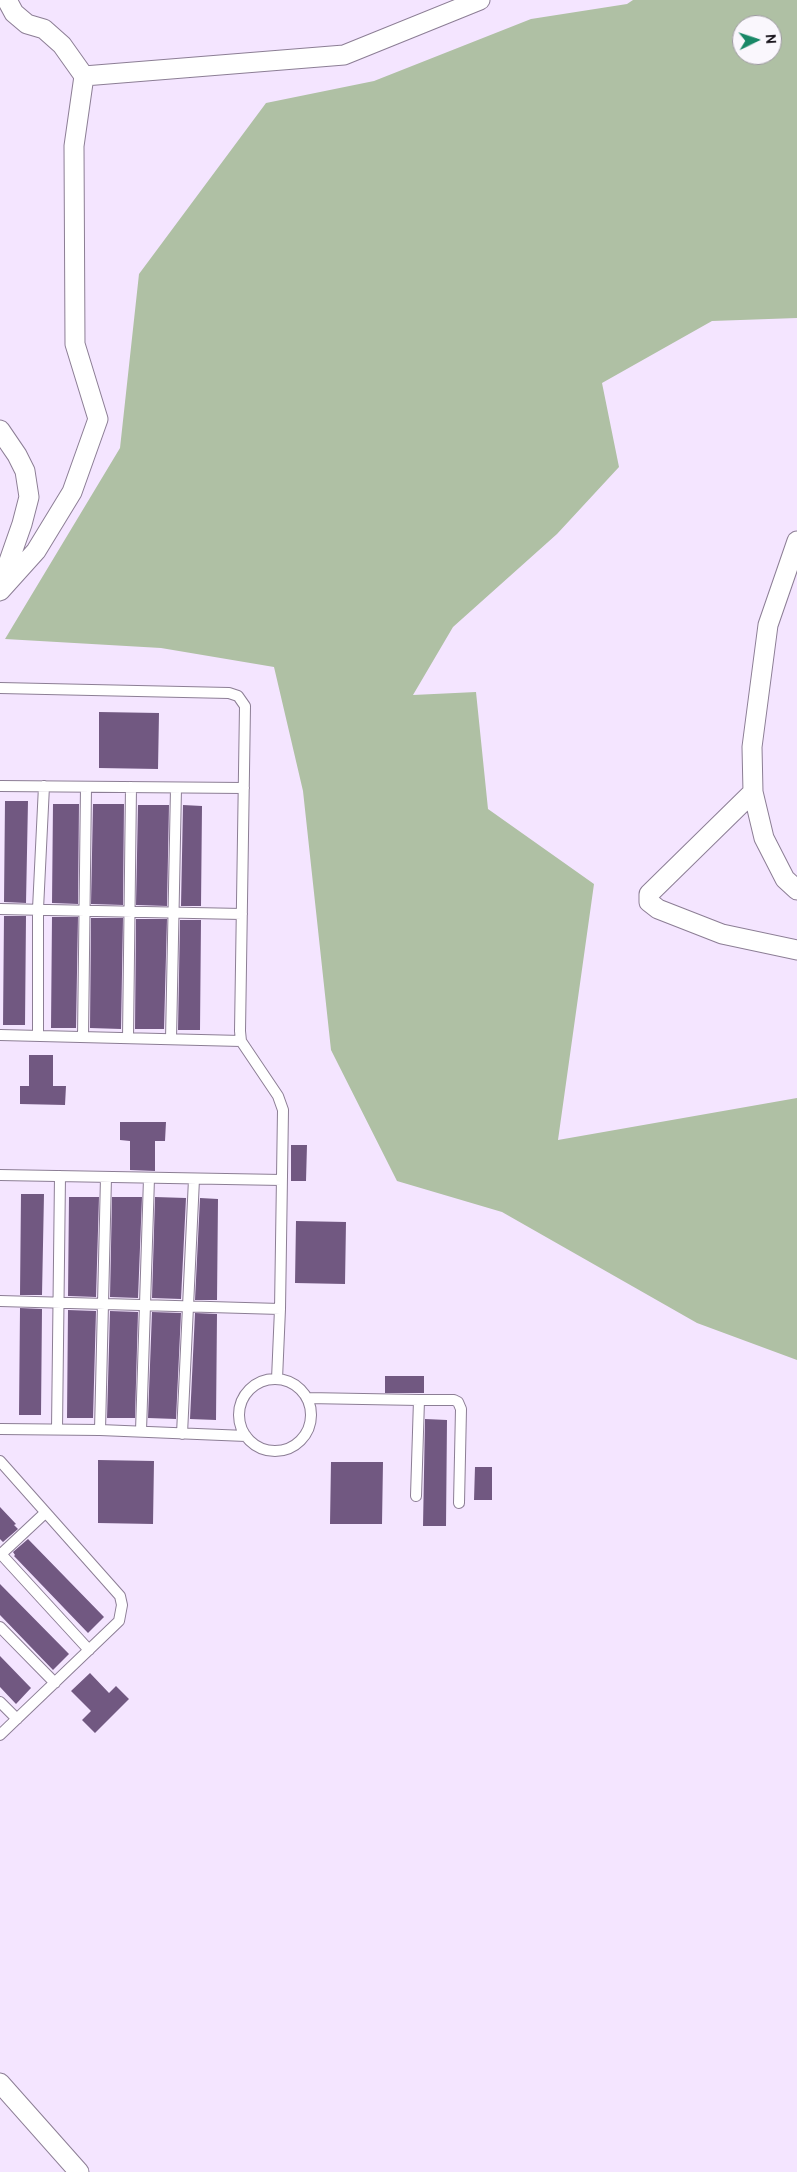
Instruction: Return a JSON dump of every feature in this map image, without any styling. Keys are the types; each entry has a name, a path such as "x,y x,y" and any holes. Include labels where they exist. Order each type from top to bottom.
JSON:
{"street":[{"path":"0,589 36,550 72,492 98,419 75,344 74,146 84,76 62,45 44,29 27,24 14,13 8,0"},
{"path":"84,76 344,54 480,0"},
{"path":"0,430 25,471 29,497 0,589"},
{"path":"797,541 768,625 752,746 753,792 764,838 785,879 797,890"},
{"path":"753,792 648,894 649,902 658,909 722,934 797,950"},
{"path":"0,2083 78,2172"}],"lane":[{"path":"0,688 229,693 238,696 245,706 240,1041 278,1096 283,1110 277,1379"},
{"path":"0,786 244,788"},
{"path":"38,1036 38,909 44,786"},
{"path":"83,1037 86,787"},
{"path":"128,1038 131,787"},
{"path":"171,1039 172,912 176,788"},
{"path":"0,908 242,914"},
{"path":"0,1035 240,1041"},
{"path":"0,1175 282,1180"},
{"path":"57,1429 60,1176"},
{"path":"100,1430 106,1177"},
{"path":"141,1431 149,1178"},
{"path":"182,1434 194,1178"},
{"path":"0,1301 280,1308"},
{"path":"269,1379 291,1382 307,1398 311,1414 310,1422 308,1430 298,1443 282,1450 274,1451 258,1447 246,1436 239,1413 243,1398 254,1385 269,1379"},
{"path":"307,1398 454,1400 458,1402 461,1409 459,1503"},
{"path":"416,1496 418,1400"},
{"path":"0,1429 141,1431 246,1436"},
{"path":"0,1461 120,1596 122,1605 119,1621 0,1735"},
{"path":"45,1513 0,1554 89,1650"},
{"path":"0,1627 54,1683"},
{"path":"0,1702 18,1719"}],"green space":[{"path":"633,0 797,0 797,318 712,321 602,383 619,467 557,534 453,627 413,695 476,692 488,809 594,884 558,1140 797,1098 797,1360 697,1323 502,1212 397,1181 331,1050 303,791 274,667 161,648 5,639 120,448 139,274 266,103 374,81 531,19 627,4"}],"building":[{"path":"99,712 159,713 158,769 99,768"},
{"path":"5,801 28,801 26,903 4,902"},
{"path":"53,804 79,804 78,904 52,903"},
{"path":"93,804 124,804 123,905 91,904"},
{"path":"138,805 169,805 167,906 136,905"},
{"path":"183,805 202,806 201,906 181,906"},
{"path":"4,916 26,916 25,1025 3,1025"},
{"path":"52,917 78,917 76,1028 51,1028"},
{"path":"91,918 123,918 121,1029 90,1028"},
{"path":"136,919 167,919 164,1029 135,1029"},
{"path":"180,920 201,920 200,1030 178,1030"},
{"path":"29,1055 53,1055 53,1086 66,1086 65,1105 20,1104 20,1086 29,1086"},
{"path":"120,1122 166,1122 165,1141 155,1141 155,1171 130,1170 130,1141 120,1140"},
{"path":"291,1145 307,1145 306,1181 291,1181"},
{"path":"21,1194 44,1194 42,1295 20,1295"},
{"path":"69,1197 99,1197 96,1297 68,1296"},
{"path":"112,1197 142,1197 138,1298 110,1297"},
{"path":"155,1197 186,1198 181,1299 152,1298"},
{"path":"200,1198 218,1199 217,1300 195,1300"},
{"path":"296,1221 346,1222 345,1284 295,1283"},
{"path":"20,1308 42,1309 41,1415 19,1415"},
{"path":"68,1310 96,1311 93,1418 67,1418"},
{"path":"110,1311 138,1312 135,1418 107,1418"},
{"path":"152,1312 181,1313 176,1419 148,1418"},
{"path":"195,1313 217,1314 216,1420 190,1419"},
{"path":"385,1376 424,1376 424,1393 385,1393"},
{"path":"425,1419 447,1420 446,1526 423,1526"},
{"path":"98,1460 154,1461 153,1524 98,1523"},
{"path":"331,1462 383,1462 382,1524 330,1524"},
{"path":"475,1467 492,1467 492,1500 474,1500"},
{"path":"0,1507 16,1524 14,1525 18,1529 3,1542 0,1539"},
{"path":"28,1539 104,1617 88,1633 14,1556 13,1552"},
{"path":"0,1584 69,1654 53,1670 0,1615"},
{"path":"0,1656 31,1688 16,1704 0,1687"},
{"path":"90,1673 109,1693 116,1686 129,1699 95,1733 82,1720 91,1711 71,1691"}]}
